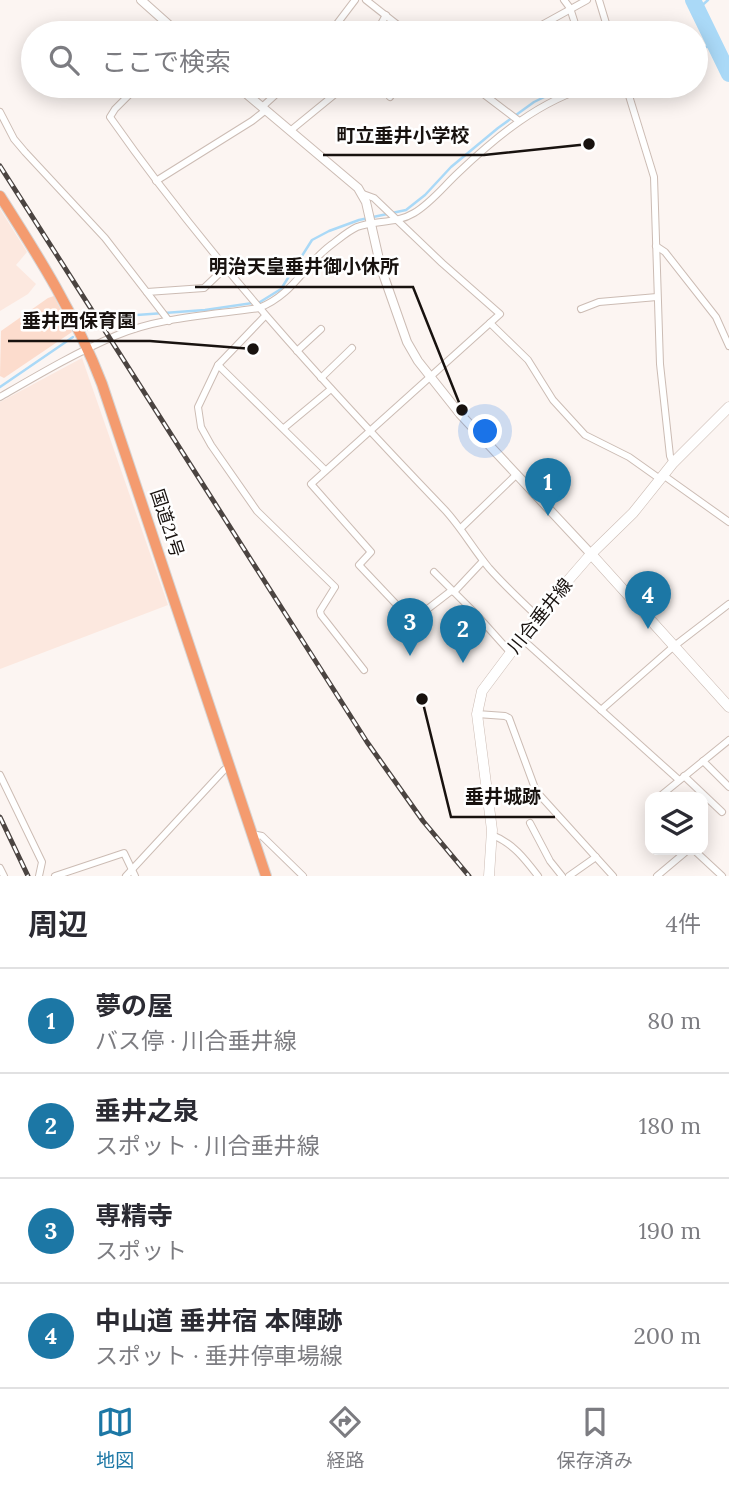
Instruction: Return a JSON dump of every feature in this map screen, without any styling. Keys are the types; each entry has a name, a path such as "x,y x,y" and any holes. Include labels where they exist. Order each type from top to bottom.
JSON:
{"highway":[{"name":"国道21号","path":"0,196 52,277 88,348 266,876"}],"main road":[{"name":"川合垂井線","path":"489,876 492,835 477,714 482,691 509,652 591,554 633,513 673,463 729,407"},
{"path":"591,554 729,707"}],"street":[{"path":"141,0 165,21"},
{"path":"339,21 355,0"},
{"path":"366,0 393,21"},
{"path":"564,0 574,21"},
{"path":"548,21 587,0"},
{"path":"599,0 605,21"},
{"path":"383,21 386,15"},
{"path":"125,98 110,117 156,181 225,268 368,431 461,528 484,561 538,617"},
{"path":"252,98 363,194 381,268 407,342 431,379 591,554"},
{"path":"156,181 252,121 274,98"},
{"path":"290,131 330,98"},
{"path":"489,98 519,121"},
{"path":"0,397 88,348 116,336 169,321 257,306 286,293 317,256 358,227 398,220 414,214 495,139 519,121 561,98"},
{"path":"630,98 653,177 660,363 673,463"},
{"path":"0,112 14,139 78,207 169,321"},
{"path":"363,194 374,198 500,314 431,379 368,431 311,484 372,552 359,565 412,621 451,591 454,592 484,561"},
{"path":"656,246 665,252 716,317 729,346"},
{"path":"147,292 204,288 225,268"},
{"path":"581,309 599,302 657,296"},
{"path":"265,316 218,365 198,407 201,427 257,511 335,587 320,611 321,615 364,670"},
{"path":"490,323 528,360 553,400 585,435 629,457 729,522"},
{"path":"297,351 321,329"},
{"path":"321,377 352,348"},
{"path":"218,365 325,470"},
{"path":"284,428 331,389"},
{"path":"461,528 517,474"},
{"path":"433,572 509,652"},
{"path":"601,710 673,647 729,604"},
{"path":"521,638 722,812"},
{"path":"477,714 509,718 536,791 613,876"},
{"path":"665,792 729,740"},
{"path":"702,761 729,787"},
{"path":"126,876 133,873 230,766"},
{"path":"0,775 42,862 39,876"},
{"path":"530,823 562,876"},
{"path":"252,834 262,836 303,876"},
{"path":"492,835 503,839 521,854 538,876"},
{"path":"55,876 124,853 133,873"},
{"path":"657,876 682,855"},
{"path":"699,855 722,876"},
{"path":"569,876 596,858"},
{"path":"0,868 4,876"}],"shaded area":[{"path":"0,209 27,252 16,265 36,284 28,294 0,311"},
{"path":"54,296 72,332 4,378 0,376 1,331"},
{"path":"82,358 168,605 0,669 0,402"}],"waterway":[{"path":"693,0 703,21"},
{"path":"698,9 708,0"},
{"path":"708,31 729,74"},
{"path":"708,47 715,46"},
{"path":"88,329 123,316 205,310 260,302 281,289 312,240 359,220 406,210 425,195 451,167 498,128 542,98"},
{"path":"0,387 73,337"}],"railway":[{"path":"0,166 367,742 423,821 469,876"},
{"path":"0,817 28,876"}],"place":[{"name":"町立垂井小学校","path":"589,144"},
{"name":"垂井西保育園","path":"253,349"},
{"name":"明治天皇垂井御小休所","path":"462,410"},
{"name":"夢の屋","path":"548,516"},
{"name":"中山道 垂井宿 本陣跡","path":"648,629"},
{"name":"専精寺","path":"410,656"},
{"name":"垂井之泉","path":"463,663"},
{"name":"垂井城跡","path":"422,699"}]}
